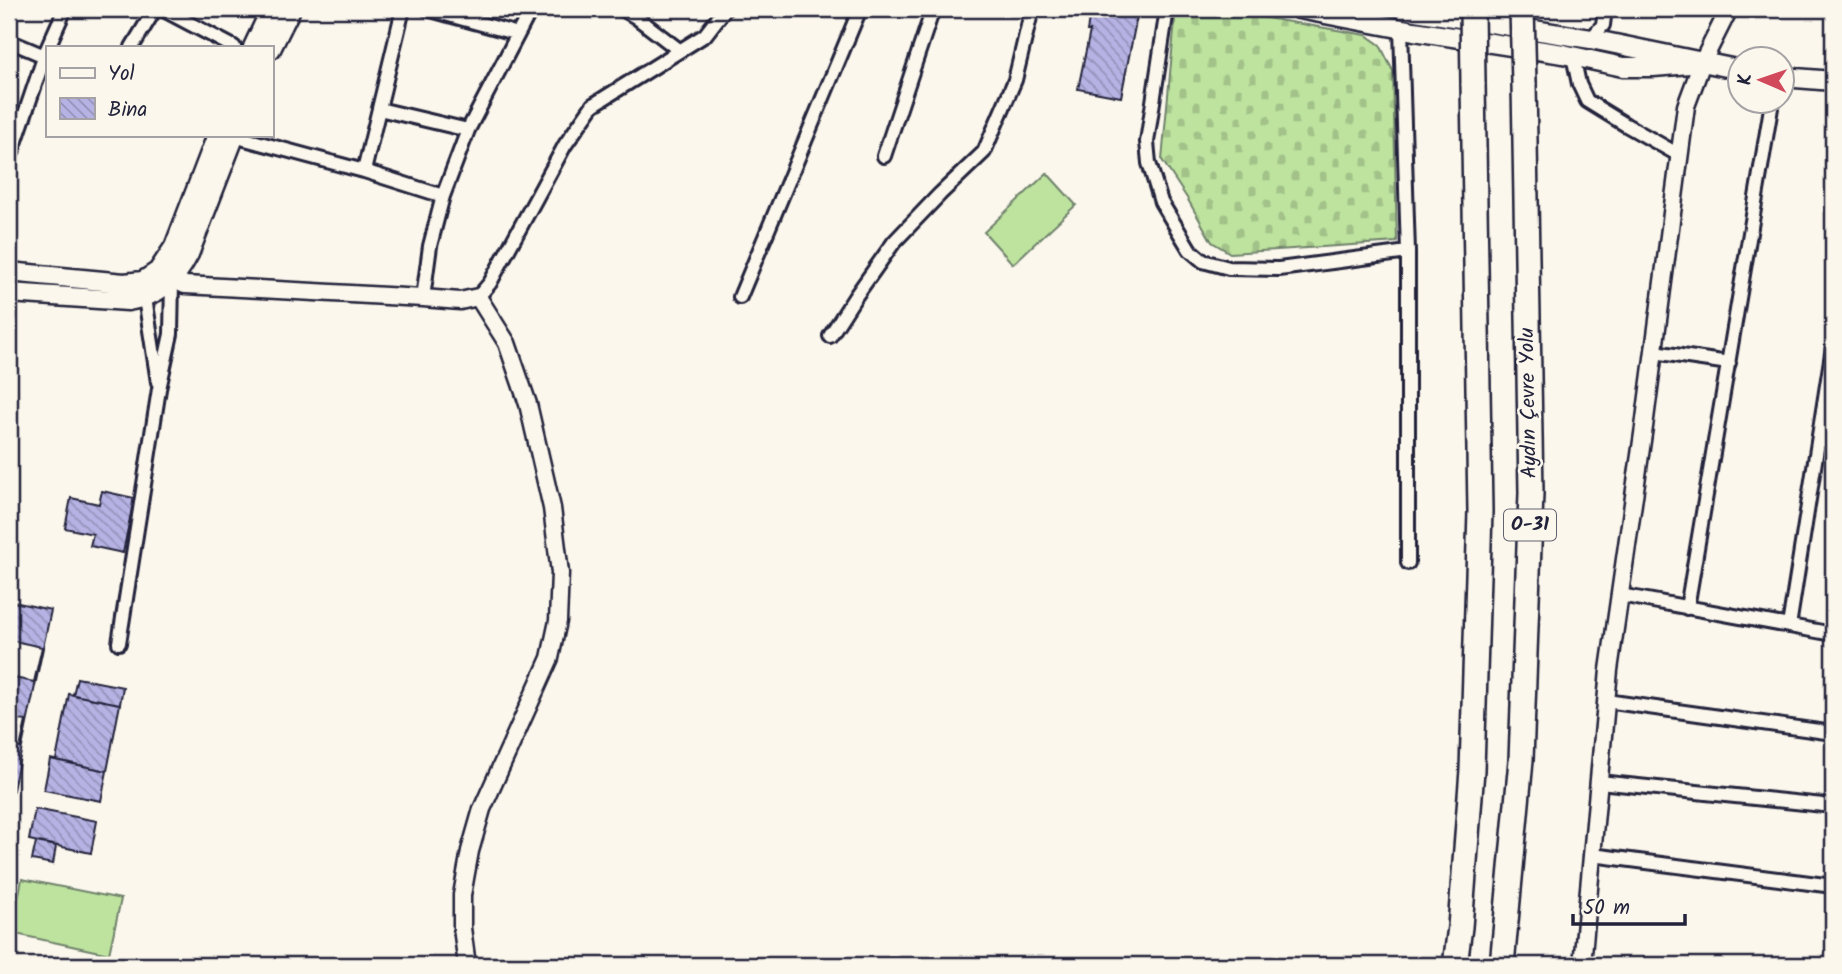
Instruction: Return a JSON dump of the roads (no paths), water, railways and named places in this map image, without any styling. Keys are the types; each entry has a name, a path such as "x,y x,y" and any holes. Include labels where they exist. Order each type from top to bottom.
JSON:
{"highway":[{"name":"O-31","path":"1455,965 1472,771 1480,511 1472,9"},
{"name":"Aydın Çevre Yolu","path":"1502,965 1521,760 1531,493 1522,9"}],"main road":[{"path":"253,46 271,9"},
{"path":"272,46 291,9"},
{"path":"1299,9 1623,67 1702,62"},
{"path":"1403,9 1591,39 1727,67"},
{"path":"1797,78 1833,81"},
{"path":"9,293 128,301 145,298 159,290 174,247 229,136"},
{"path":"9,272 124,283 165,275"}],"street":[{"path":"50,46 65,9"},
{"path":"133,46 155,9"},
{"path":"162,9 232,46"},
{"path":"364,172 403,9"},
{"path":"427,9 519,34"},
{"path":"422,298 430,246 443,196 468,130 531,9"},
{"path":"622,9 679,50"},
{"path":"165,275 185,285 460,301 478,297 490,283 565,145 593,105 705,35 724,9"},
{"path":"740,297 860,9"},
{"path":"884,156 933,9"},
{"path":"830,336 894,242 984,152 1015,80 1032,9"},
{"path":"1167,9 1147,142 1149,163 1161,202 1190,250 1203,261 1228,268 1279,269 1408,252"},
{"path":"1591,39 1603,25 1605,9"},
{"path":"1582,965 1606,701 1686,106 1702,62 1729,9"},
{"path":"1401,29 1408,252 1408,563"},
{"path":"9,41 46,53"},
{"path":"9,161 46,56"},
{"path":"1573,56 1579,84 1587,101 1679,155"},
{"path":"379,109 468,130"},
{"path":"1688,608 1770,116"},
{"path":"233,136 443,196"},
{"path":"119,643 159,389 171,334 165,275"},
{"path":"467,965 462,928 462,895 470,851 482,809 550,658 558,621 560,573 552,508 528,404 507,343 478,297"},
{"path":"145,298 159,389"},
{"path":"1789,626 1833,347"},
{"path":"1654,352 1729,363"},
{"path":"1819,440 1833,440"},
{"path":"1620,595 1833,634"},
{"path":"1606,701 1833,733"},
{"path":"1599,782 1833,806"},
{"path":"1592,855 1833,886"}]}
